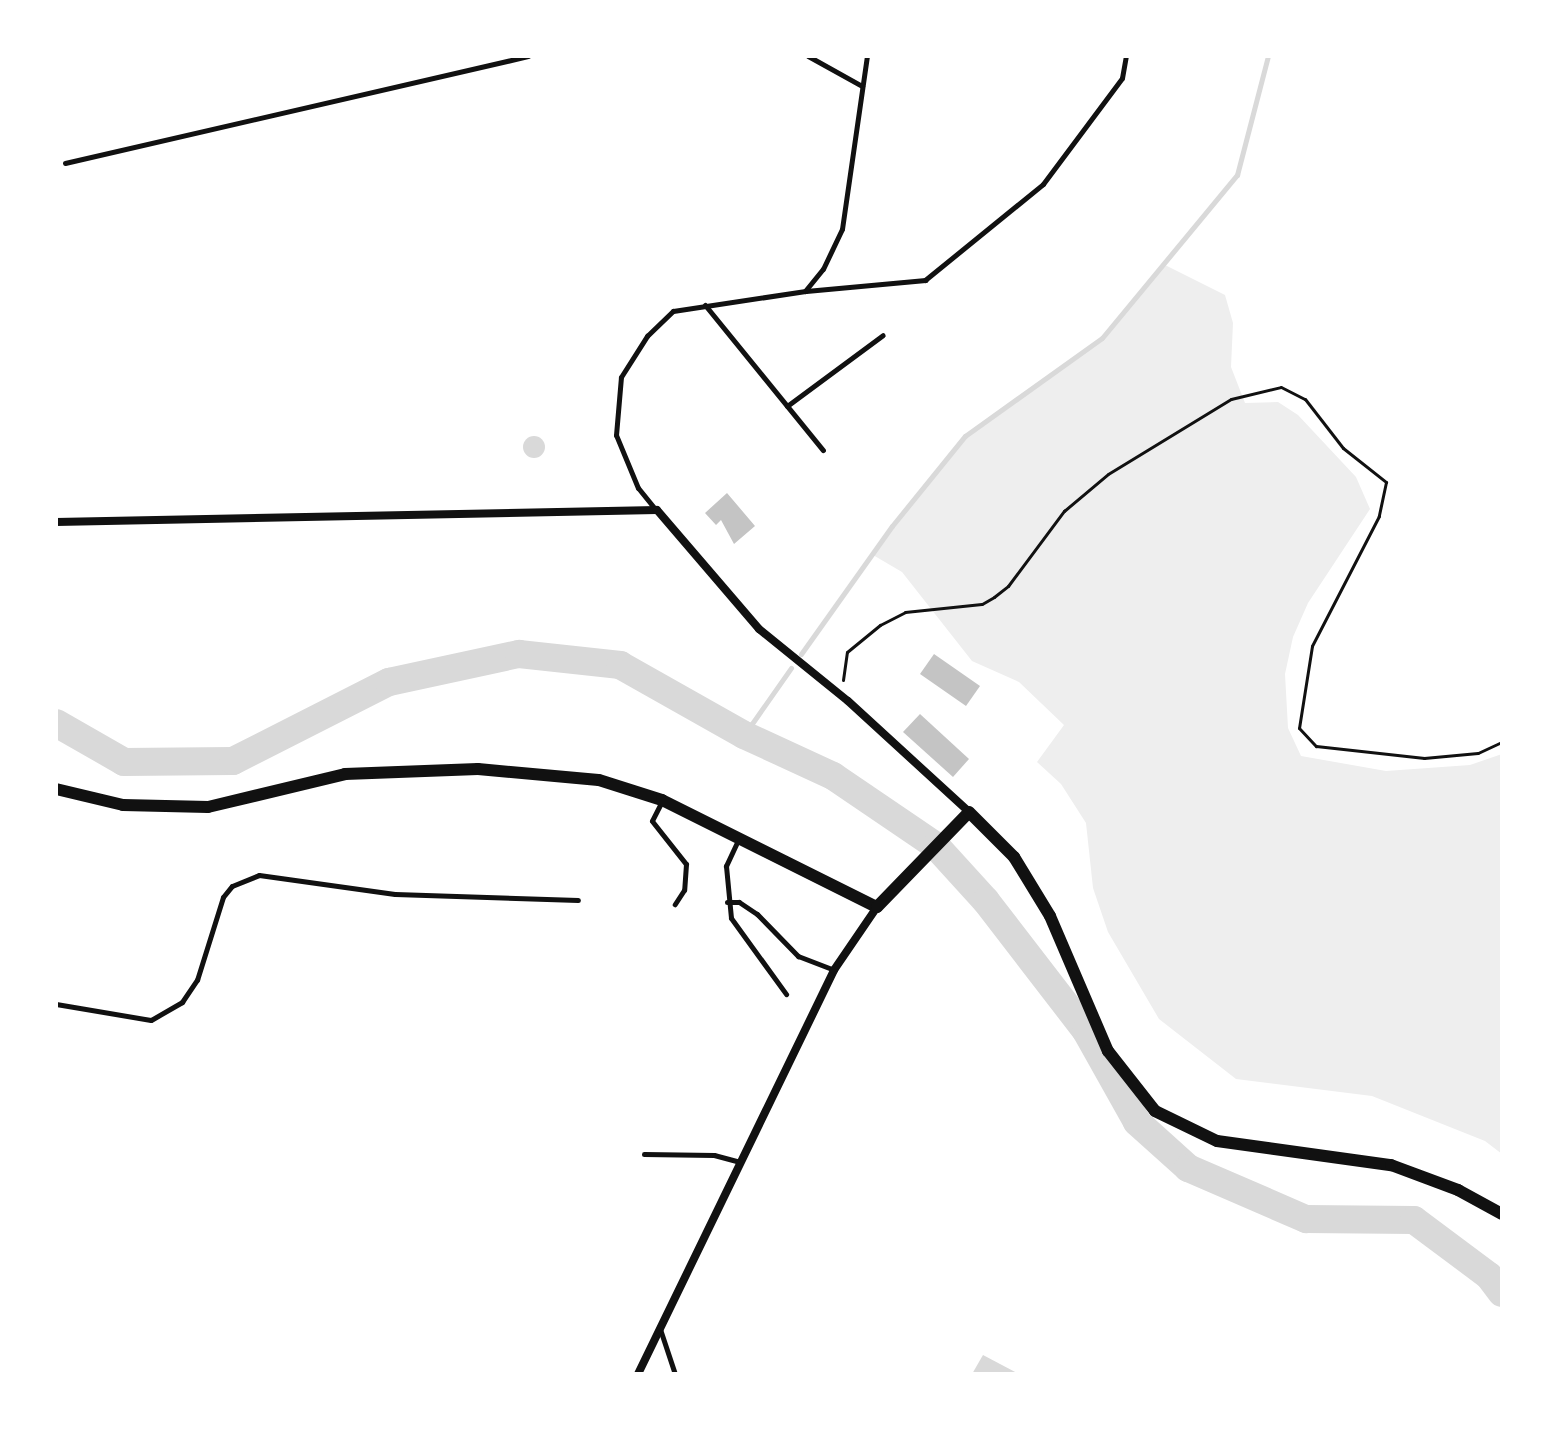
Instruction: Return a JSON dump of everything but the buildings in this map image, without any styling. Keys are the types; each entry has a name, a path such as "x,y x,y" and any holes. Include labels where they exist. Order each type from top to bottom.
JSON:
{"street":[{"path":"56,522 657,510 759,629 848,701 1014,857 1050,916 1108,1051 1155,1111 1217,1141 1391,1165 1458,1190 1502,1214"},
{"path":"56,789 123,805 208,807 345,774 478,769 599,780 662,800 877,907"},
{"path":"638,1374 834,970 877,907 918,869 954,823 969,812"}],"lane":[{"path":"65,163 528,56"},
{"path":"808,56 862,86"},
{"path":"805,291 835,249 842,229 867,56"},
{"path":"657,510 638,488 616,435 621,377 647,336 673,311 705,304 925,280 1043,184 1122,78 1126,56"},
{"path":"705,304 823,450"},
{"path":"787,406 883,335"},
{"path":"662,800 652,821 686,864 684,890 675,904"},
{"path":"740,837 726,866 727,902 746,943 786,994"},
{"path":"56,1004 151,1020 182,1002 197,980 223,897 232,886 259,875 395,894 578,900"},
{"path":"727,902 739,902 757,914 798,956 834,970"},
{"path":"644,1154 714,1155 741,1162"},
{"path":"660,1328 675,1374"}],"path":[{"path":"841,672 847,652 858,640 905,612 982,604 994,597 1008,586 1064,511 1120,467 1231,399 1281,387 1305,399 1343,448 1386,482 1379,516 1312,646 1299,728 1316,746 1424,758 1478,753 1502,742"}],"shaded area":[{"path":"1163,264 1225,295 1233,323 1231,367 1245,403 1278,402 1298,415 1356,477 1370,509 1308,603 1293,637 1285,674 1288,728 1301,756 1386,771 1470,765 1502,754 1502,1154 1485,1141 1372,1096 1236,1079 1159,1019 1108,932 1093,888 1086,823 1061,784 1037,762 1064,725 1019,682 972,661 902,572 873,555 965,436 1102,338"},
{"path":"530,436 538,436 545,447 538,458 530,458 523,451 523,443"},
{"path":"983,1355 1019,1374 972,1374"}],"waterway":[{"path":"801,654 892,526 965,436 1102,338 1237,175 1268,56"},
{"path":"56,723 124,762 233,761 389,682 519,654 620,665 744,735 833,776 936,846 986,901 1086,1031 1137,1122 1188,1168 1306,1219 1414,1220 1489,1276 1502,1293"},
{"path":"744,735 791,668"}]}
